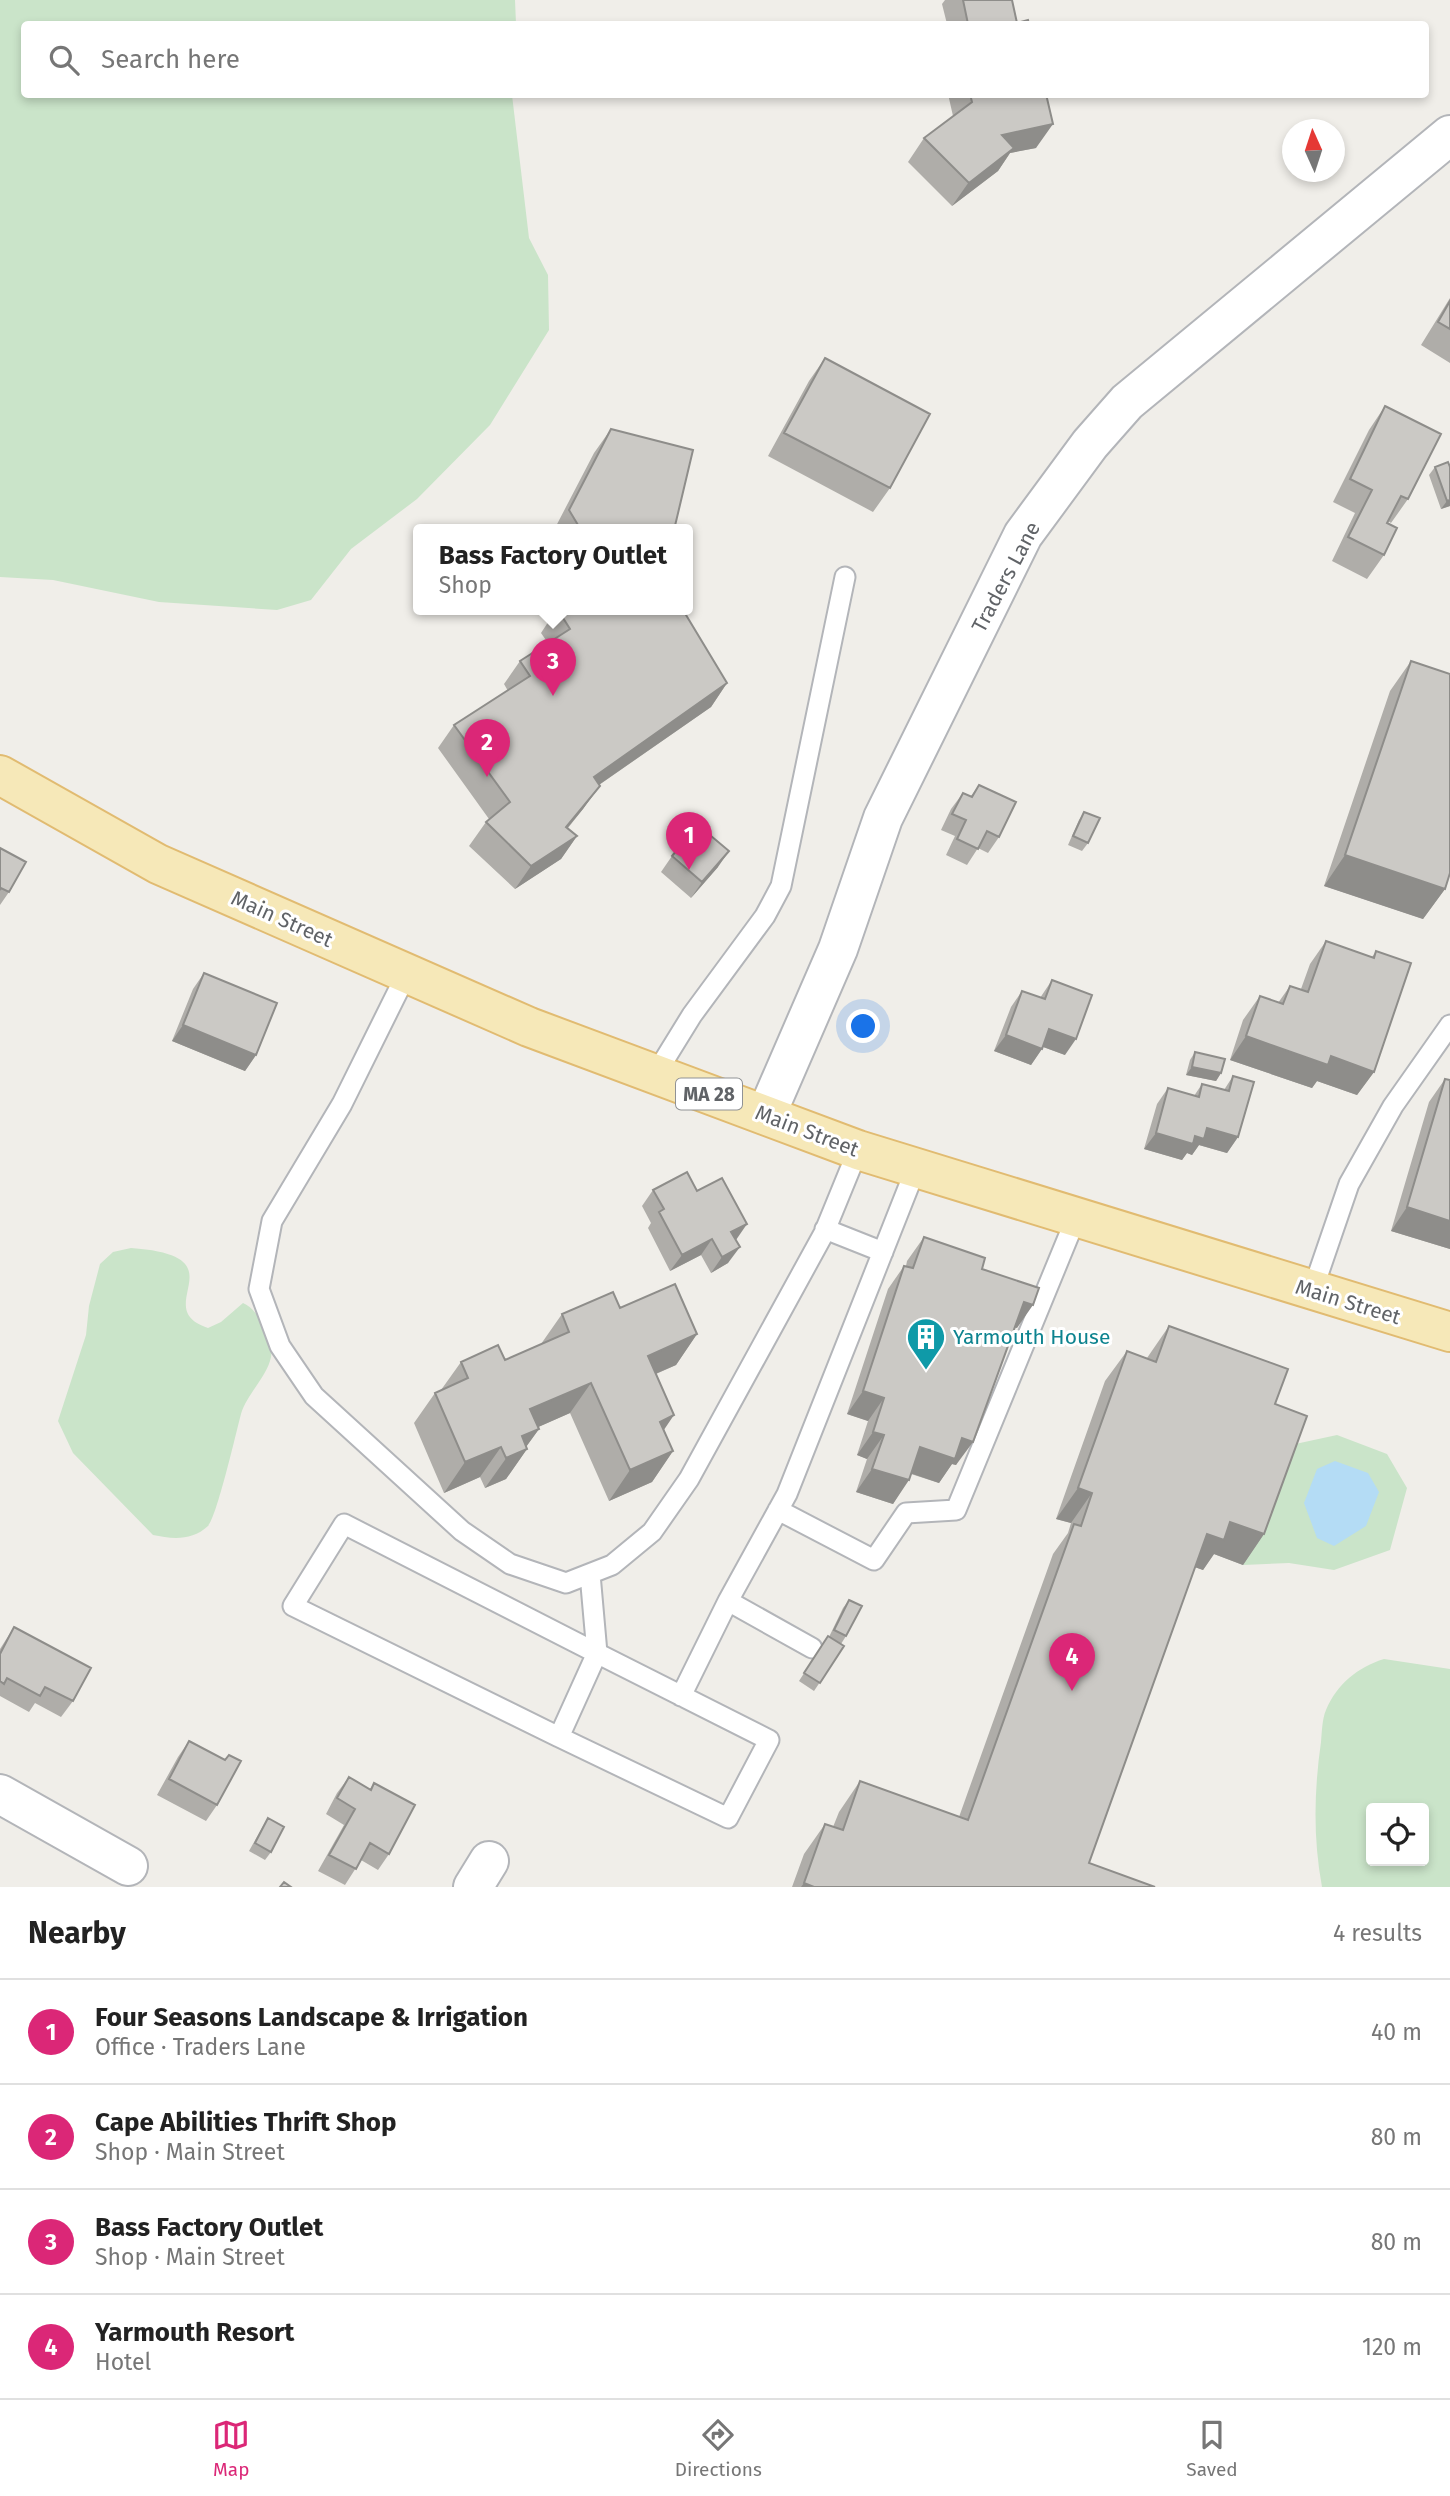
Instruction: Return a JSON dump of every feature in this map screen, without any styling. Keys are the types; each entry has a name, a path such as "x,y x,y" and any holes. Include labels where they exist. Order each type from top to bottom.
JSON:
{"main road":[{"name":"Main Street","path":"0,775 158,864 529,1027 858,1150 1312,1292 1450,1332"}],"street":[{"name":"Traders Lane","path":"766,1115 838,949 883,818 1023,535 1090,444 1128,402 1450,135"},
{"path":"0,1794 128,1866"}],"lane":[{"path":"655,1075 692,1015 765,916 781,886 845,576"},
{"path":"406,975 342,1104 272,1221 259,1289 280,1346 314,1396 461,1531 510,1564 566,1583 612,1565 652,1532 689,1479 825,1229 858,1150"},
{"path":"1312,1292 1349,1184 1393,1106 1450,1025"},
{"path":"681,1696 727,1601 778,1510 916,1168"},
{"path":"778,1510 874,1560 906,1513 956,1510 1076,1218"},
{"path":"825,1229 883,1252"},
{"path":"344,1524 681,1696 769,1740 728,1818 293,1606 344,1524"},
{"path":"559,1737 597,1653 590,1574"},
{"path":"727,1601 812,1648"}],"green space":[{"path":"0,0 515,0 516,21 21,21 21,98 512,98 529,238 548,275 549,330 490,425 417,499 351,549 311,600 277,610 159,602 53,580 0,577"},
{"path":"131,1248 164,1253 182,1261 189,1272 186,1308 192,1319 208,1328 221,1322 243,1303 259,1318 270,1342 269,1364 241,1414 212,1519 202,1531 189,1536 175,1538 153,1535 73,1453 58,1421 86,1335 89,1306 100,1264 113,1252"},
{"path":"1337,1435 1387,1454 1407,1488 1390,1550 1334,1570 1289,1563 1243,1565 1286,1446"},
{"path":"1384,1659 1450,1669 1450,1887 1322,1887 1316,1814 1324,1717 1336,1692 1357,1672"}],"water":[{"path":"1335,1461 1368,1473 1379,1492 1366,1526 1334,1546 1317,1538 1304,1503 1317,1469"}],"building":[{"path":"963,0 1012,0 1017,21 967,21"},
{"path":"971,98 1047,98 1053,124 1002,135 1014,148 969,183 924,138 972,102"},
{"path":"1450,301 1450,329 1438,322"},
{"path":"825,358 930,414 890,488 784,433"},
{"path":"1385,406 1441,434 1408,499 1401,496 1387,523 1397,528 1384,555 1348,537 1372,490 1350,479"},
{"path":"611,429 693,450 675,524 577,524 569,510"},
{"path":"1448,462 1450,500 1447,501 1435,467"},
{"path":"561,615 686,615 727,683 594,777 600,786 566,827 577,836 531,866 486,822 510,802 454,725 530,676 520,661 570,629"},
{"path":"1411,661 1450,674 1450,873 1445,889 1345,855"},
{"path":"979,785 1016,802 999,837 987,831 978,849 957,839 966,820 952,814 963,793 972,797"},
{"path":"1084,812 1100,818 1088,843 1073,836"},
{"path":"698,825 729,851 702,882 672,856"},
{"path":"0,848 26,862 9,892 1,888 0,890"},
{"path":"1326,941 1374,958 1376,951 1411,963 1374,1072 1331,1056 1328,1065 1246,1036 1260,996 1283,1004 1290,986 1308,992"},
{"path":"204,973 277,1003 256,1055 183,1025"},
{"path":"1052,980 1092,995 1076,1039 1049,1029 1042,1049 1006,1035 1022,991 1045,999"},
{"path":"1195,1052 1225,1059 1221,1073 1192,1067"},
{"path":"1233,1076 1254,1082 1238,1137 1207,1128 1204,1139 1195,1136 1193,1144 1156,1133 1168,1088 1199,1097 1202,1084 1229,1091"},
{"path":"1445,1079 1450,1080 1450,1221 1407,1207"},
{"path":"687,1172 697,1191 722,1178 747,1224 731,1232 740,1247 722,1257 712,1239 682,1255 659,1212 664,1209 653,1190"},
{"name":"Yarmouth House","path":"924,1237 985,1258 982,1269 1039,1288 1033,1305 1024,1302 973,1442 962,1438 955,1459 920,1447 909,1480 872,1469 884,1435 873,1432 884,1398 863,1391 904,1266 913,1268"},
{"path":"675,1284 697,1334 648,1356 674,1415 660,1422 673,1451 630,1470 591,1383 530,1409 539,1429 522,1436 527,1449 506,1458 501,1447 465,1462 435,1393 468,1378 461,1362 498,1345 505,1360 569,1332 562,1314 613,1292 620,1308"},
{"path":"1169,1326 1288,1369 1275,1404 1307,1416 1264,1534 1230,1522 1224,1540 1207,1534 1089,1863 1155,1887 814,1887 804,1883 825,1824 843,1830 860,1781 968,1820 1074,1524 1081,1526 1092,1493 1078,1488 1127,1351 1156,1362"},
{"path":"849,1600 862,1606 846,1636 834,1630"},
{"path":"14,1627 91,1668 73,1701 45,1687 40,1696 7,1678 4,1684 0,1681 0,1654"},
{"path":"828,1636 844,1646 820,1683 804,1673"},
{"path":"189,1741 225,1760 229,1755 241,1761 217,1805 169,1779"},
{"path":"349,1777 371,1790 374,1783 415,1805 389,1854 370,1843 356,1869 329,1855 355,1809 337,1798"},
{"path":"268,1818 284,1827 271,1852 255,1843"}],"place":[{"name":"Bass Factory Outlet","path":"553,696"},
{"name":"Cape Abilities Thrift Shop","path":"487,777"},
{"name":"Four Seasons Landscape & Irrigation","path":"689,870"},
{"name":"Yarmouth House","path":"926,1371"},
{"name":"Yarmouth Resort","path":"1072,1691"}]}
